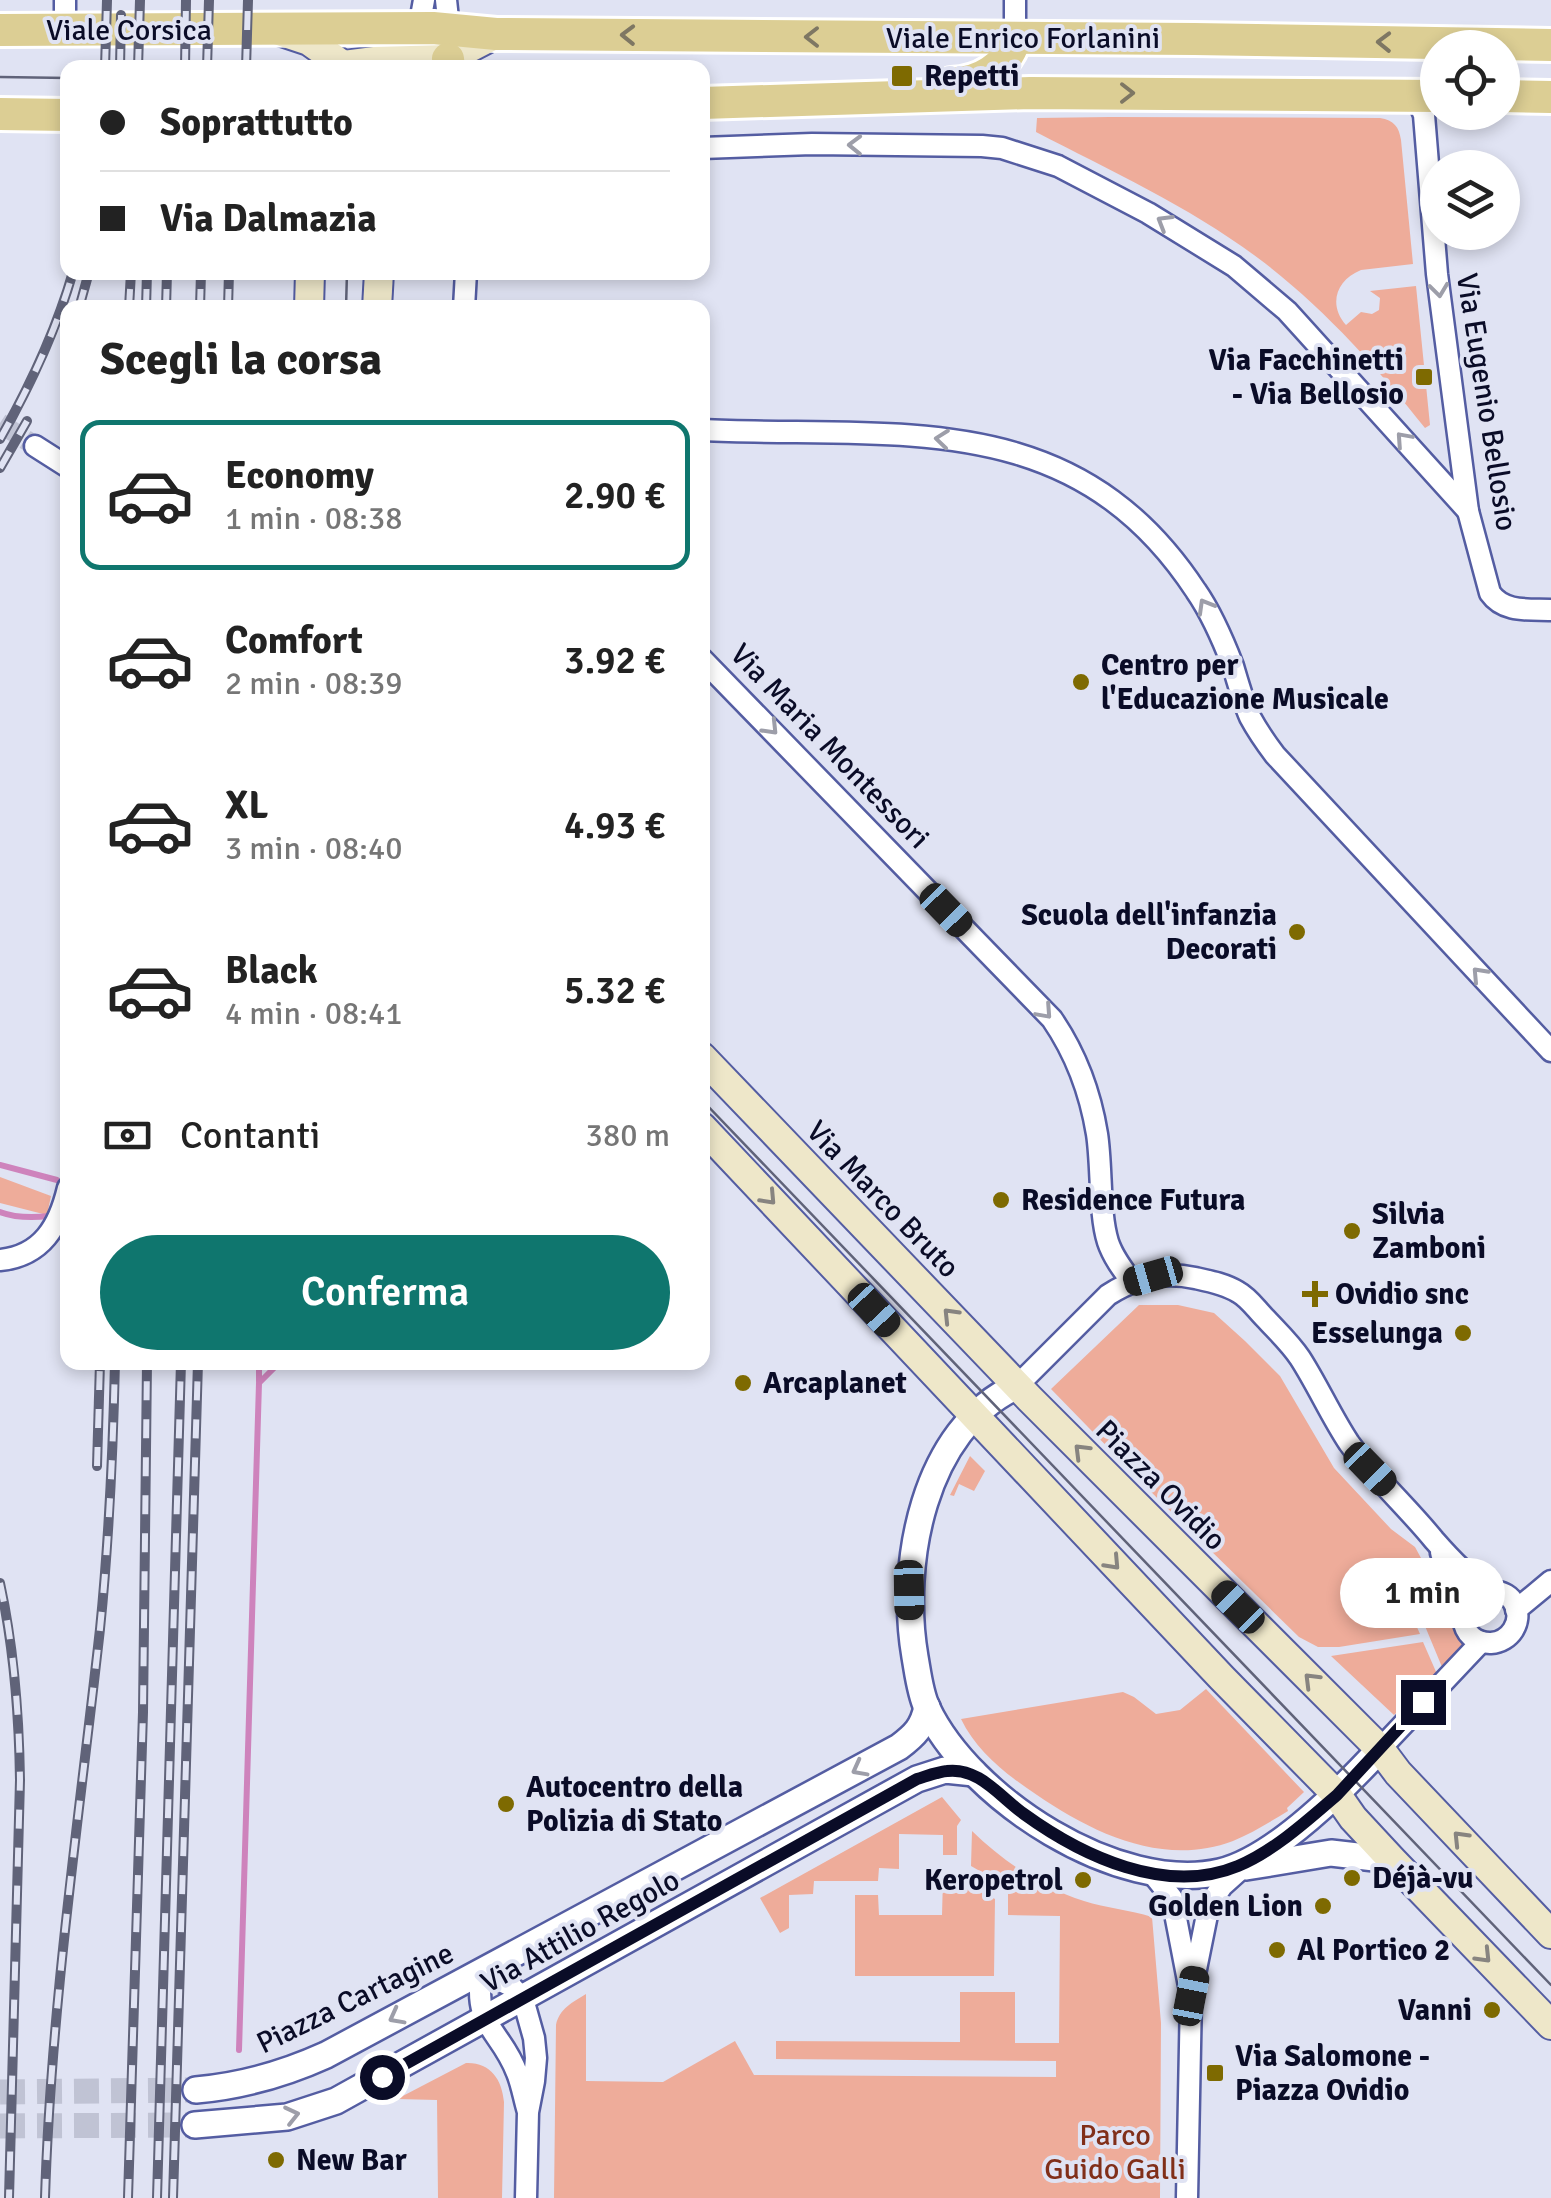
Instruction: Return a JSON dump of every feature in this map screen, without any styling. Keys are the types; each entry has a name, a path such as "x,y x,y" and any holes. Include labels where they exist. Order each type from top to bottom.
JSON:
{"main road":[{"name":"Viale Corsica","path":"0,30 65,15 265,29"},
{"name":"Viale Enrico Forlanini","path":"265,29 1551,45"},
{"name":"Viale Enrico Forlanini","path":"265,29 309,41 335,60"},
{"name":"Viale Enrico Forlanini","path":"377,60 439,30"},
{"path":"826,99 892,86 963,84 976,80 998,67 1015,38"},
{"name":"Viale Enrico Forlanini","path":"710,103 1048,93 1420,96"},
{"path":"1520,96 1551,96"},
{"path":"0,114 60,115"},
{"name":"Via Marco Bruto","path":"710,1065 1016,1386"},
{"path":"710,1135 1551,2025"},
{"name":"Piazza Ovidio","path":"1016,1386 1380,1749 1398,1773 1551,1934"}],"street":[{"path":"1015,0 1015,38"},
{"name":"Via Eugenio Bellosio","path":"1425,130 1437,274 1468,511 1490,593 1496,602 1510,608 1551,610"},
{"path":"710,148 812,144 982,146 1025,154 1058,166 1168,224 1252,280 1286,311 1468,511"},
{"path":"710,430 924,437 987,444 1063,470 1111,499 1149,531 1199,595 1223,641 1250,716 1275,755 1551,1052"},
{"name":"Via Maria Montessori","path":"710,667 1052,1018 1070,1044 1096,1130 1105,1231 1113,1253 1132,1282"},
{"path":"0,1260 28,1253 47,1238 60,1213"},
{"path":"1392,1860 1331,1852 1186,1875 1152,1873 1106,1860 1026,1816 974,1773 926,1706 910,1632 914,1542 941,1464 960,1429 974,1415 998,1394 1016,1386 1108,1294 1153,1276 1183,1276 1210,1281 1247,1298 1290,1346 1354,1450 1460,1567 1487,1589 1506,1594 1516,1610 1516,1624 1508,1636 1496,1642 1481,1642 1472,1636 1463,1618 1465,1604 1436,1542"},
{"path":"1516,1610 1551,1581"},
{"path":"1465,1604 1474,1594 1487,1589"},
{"path":"1188,2198 1191,1996 1209,1905 1239,1866 1337,1795 1481,1642"},
{"name":"Via Attilio Regolo","path":"482,1972 898,1747 924,1725 926,1706"},
{"name":"Via Attilio Regolo","path":"486,2020 917,1779 946,1770 974,1773"},
{"path":"1152,1873 1172,1898 1191,1996"},
{"path":"526,2198 528,2112 536,2058 530,2021 523,1999 511,1986 482,1972 480,2004 517,2072 528,2112"},
{"name":"Piazza Cartagine","path":"196,2090 265,2079 296,2069 482,1972"},
{"path":"196,2125 262,2120 312,2110 355,2092 486,2020"}],"green space":[{"path":"1037,118 1380,118 1395,125 1401,140 1413,264 1352,274 1336,301 1346,325 1361,312 1372,314 1379,310 1380,298 1370,291 1416,286 1430,425 1425,428 1347,337 1258,258 1178,206 1036,132"},
{"path":"0,1177 51,1196 47,1215 0,1203"},
{"path":"1139,1305 1178,1305 1214,1313 1280,1376 1334,1468 1391,1529 1415,1547 1433,1580 1405,1600 1420,1634 1339,1647 1318,1647 1299,1637 1051,1389"},
{"path":"970,1456 985,1471 974,1491 959,1484 954,1496 950,1495"},
{"path":"1443,1584 1452,1602 1457,1628 1470,1645 1445,1667 1415,1602"},
{"path":"1423,1642 1437,1674 1394,1715 1331,1656"},
{"path":"1206,1689 1304,1792 1288,1811 1268,1823 1233,1841 1207,1848 1156,1848 1106,1834 1082,1822 1004,1771 975,1742 961,1719 1123,1692 1156,1714 1180,1710"},
{"path":"942,1797 961,1820 957,1826 957,1855 943,1855 943,1835 899,1834 899,1869 879,1868 878,1881 814,1881 813,1894 789,1895 789,1928 780,1933 760,1898"},
{"name":"Parco Guido Galli","path":"972,1831 1010,1863 1053,1889 1152,1917 1161,2023 1160,2198 554,2198 556,2025 563,2010 586,1994 586,2081 663,2082 735,2041 754,2075 1056,2077 1056,2061 776,2059 776,2041 960,2042 960,1992 1015,1992 1015,2043 1059,2043 1060,1916 1008,1915 1008,1887 971,1866"},
{"path":"943,1878 958,1878 995,1899 994,1976 855,1976 855,1895 878,1895 879,1915 942,1915"},
{"path":"466,2063 488,2069 503,2094 502,2198 438,2198 437,2100 397,2099"}],"waterway":[{"path":"0,1165 57,1180"},
{"path":"0,1212 24,1217 49,1216"},
{"path":"259,1370 259,1381"},
{"path":"239,2050 259,1383 272,1370"}],"tunnel":[{"path":"0,423 35,446"},
{"path":"0,2092 196,2090"},
{"path":"0,2126 195,2125"}],"tram line":[{"path":"0,77 60,78"},
{"path":"346,300 347,280"},
{"path":"710,1108 1551,1985"}],"railway":[{"path":"105,60 107,0"},
{"path":"138,60 140,0"},
{"path":"185,60 186,0"},
{"path":"207,60 209,0"},
{"path":"246,60 248,0"},
{"path":"120,60 121,15"},
{"path":"64,300 70,280"},
{"path":"81,300 87,280"},
{"path":"129,300 131,280"},
{"path":"146,300 147,280"},
{"path":"166,300 167,280"},
{"path":"200,300 201,280"},
{"path":"228,300 229,280"},
{"path":"0,439 60,313"},
{"path":"0,468 27,421"},
{"path":"97,1466 100,1370"},
{"path":"45,2198 60,1984 103,1596 115,1370"},
{"path":"128,2198 143,1712 147,1370"},
{"path":"157,2198 181,1370"},
{"path":"173,2198 198,1370"},
{"path":"0,1583 15,1681 20,1780 9,2198"}],"place":[{"name":"Repetti","path":"902,76"},
{"name":"Via Facchinetti - Via Bellosio","path":"1424,377"},
{"name":"Centro per l'Educazione Musicale","path":"1081,682"},
{"name":"Scuola dell'infanzia Decorati","path":"1297,932"},
{"name":"Residence Futura","path":"1001,1200"},
{"name":"Silvia Zamboni","path":"1352,1231"},
{"name":"Ovidio snc","path":"1315,1294"},
{"name":"Esselunga","path":"1463,1333"},
{"name":"Arcaplanet","path":"743,1383"},
{"name":"Autocentro della Polizia di Stato","path":"506,1804"},
{"name":"Déjà-vu","path":"1352,1878"},
{"name":"Keropetrol","path":"1083,1880"},
{"name":"Golden Lion","path":"1323,1906"},
{"name":"Al Portico 2","path":"1277,1950"},
{"name":"Vanni","path":"1492,2010"},
{"name":"Via Salomone - Piazza Ovidio","path":"1215,2073"},
{"name":"New Bar","path":"276,2160"}],"route":[{"path":"382,2077 917,1779 946,1770 974,1773 1026,1816 1122,1866 1171,1875 1221,1872 1255,1857 1322,1808 1423,1702"}]}
